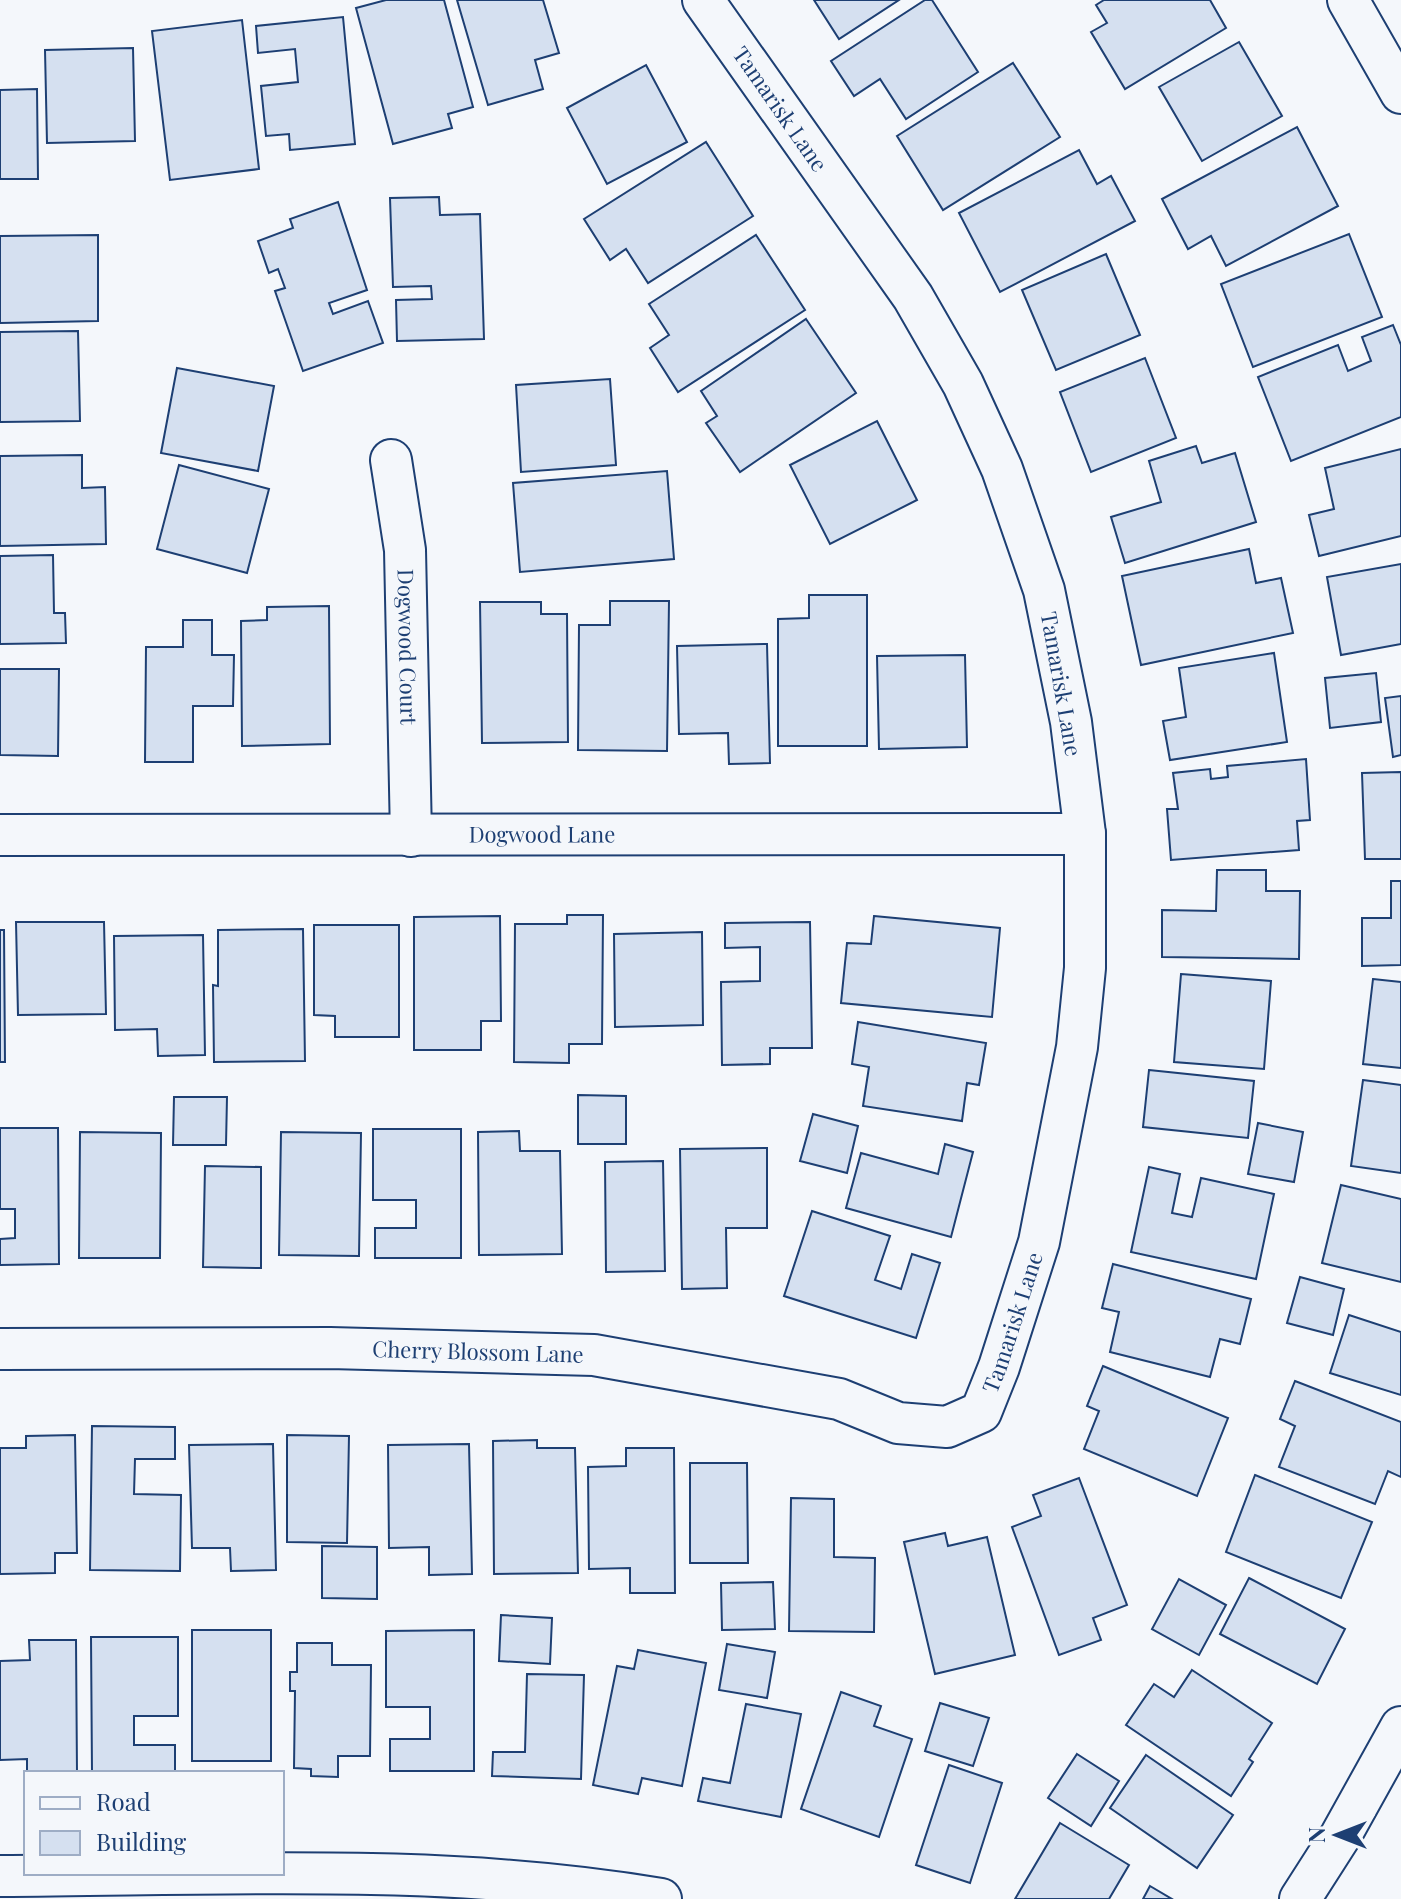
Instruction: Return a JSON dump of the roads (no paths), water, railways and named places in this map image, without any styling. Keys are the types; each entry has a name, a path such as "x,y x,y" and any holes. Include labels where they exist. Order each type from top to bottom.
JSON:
{"street":[{"name":"Tamarisk Lane","path":"703,0 913,297 963,384 1002,469 1044,590 1071,722 1085,834 1085,968 1077,1047 1039,1242 999,1367 981,1412 947,1427"},
{"path":"1348,0 1401,93"},
{"name":"Dogwood Court","path":"391,460 405,550 411,836"},
{"name":"Dogwood Lane","path":"0,835 1085,834"},
{"name":"Cherry Blossom Lane","path":"0,1349 330,1348 594,1355 839,1399 898,1423 947,1427"},
{"path":"1300,1899 1341,1835 1401,1727"},
{"path":"0,1876 429,1876 541,1882 661,1899"}]}
